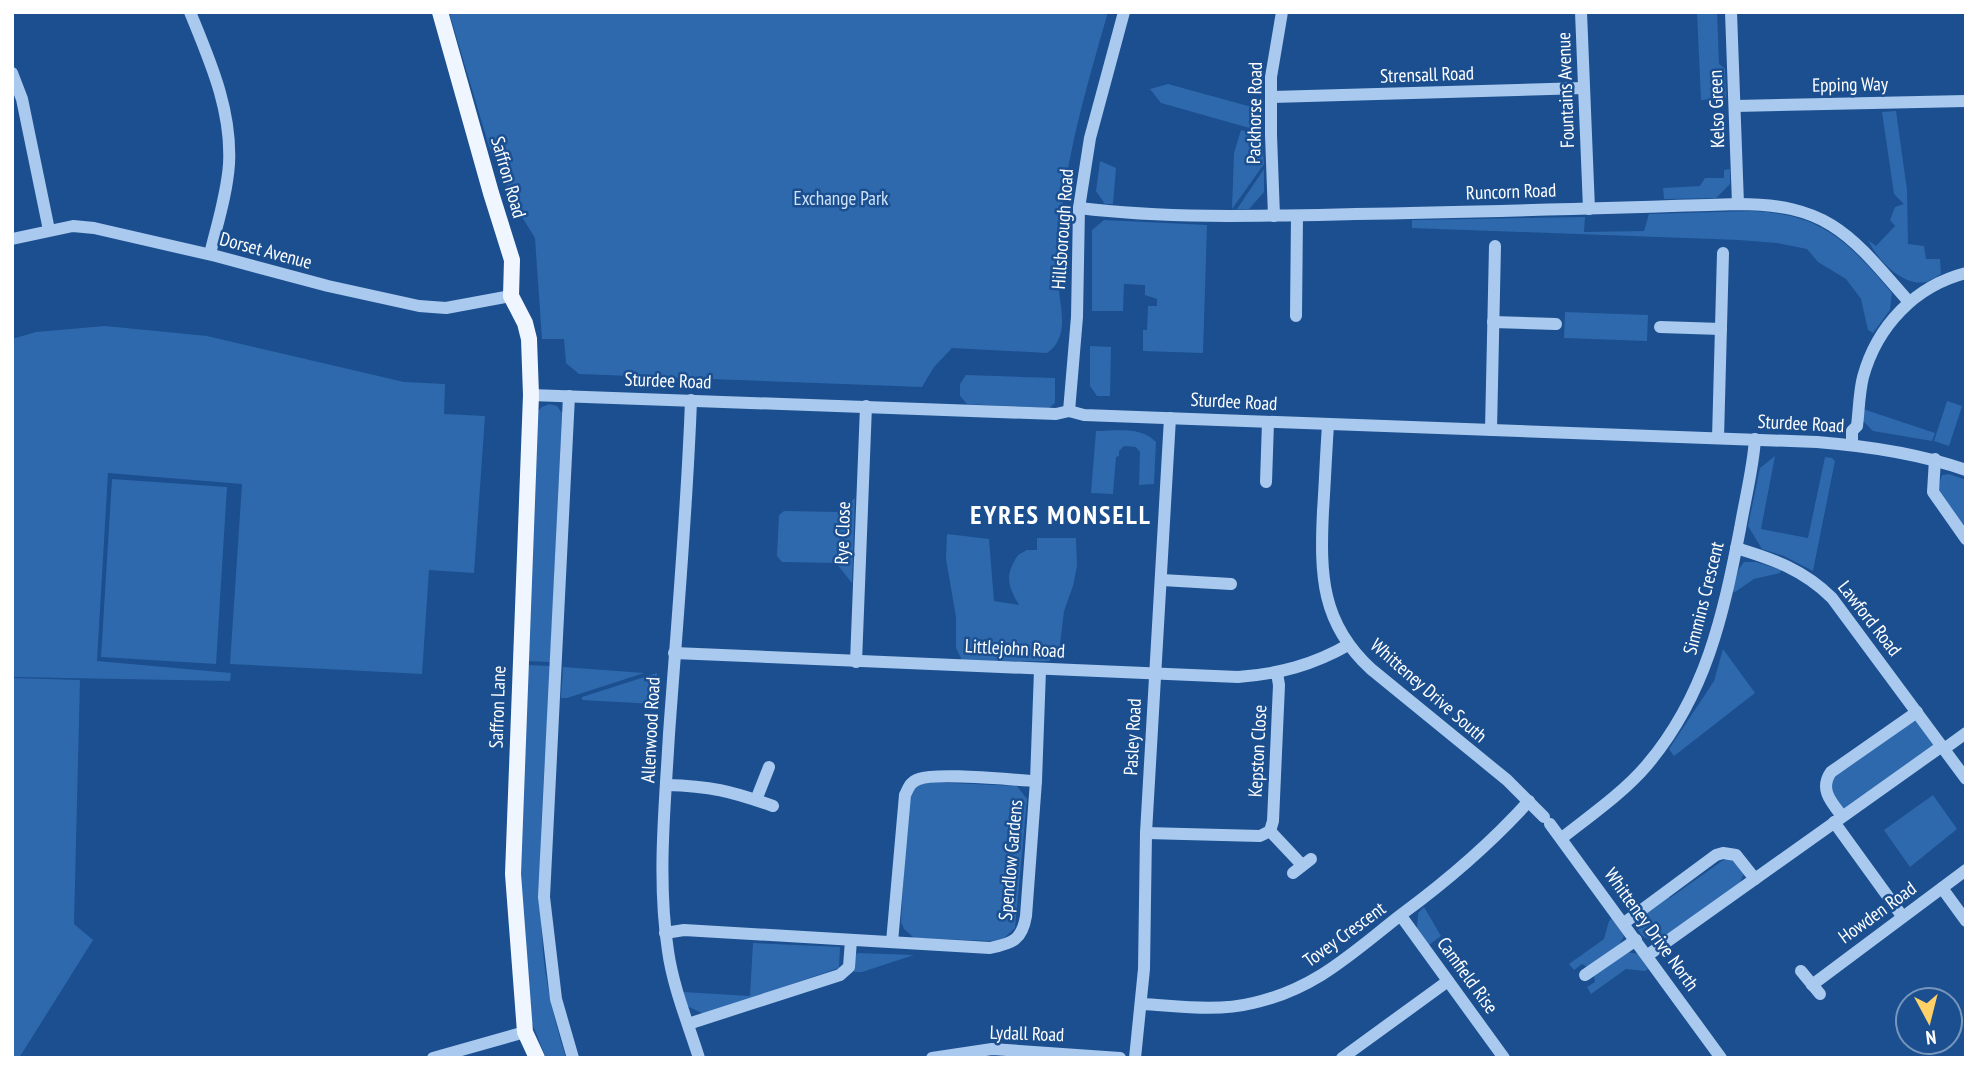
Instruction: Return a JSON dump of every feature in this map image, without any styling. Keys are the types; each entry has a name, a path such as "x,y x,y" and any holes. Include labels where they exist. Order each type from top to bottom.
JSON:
{"main road":[{"name":"Saffron Road","path":"440,12 512,260 511,296 525,323 529,354"},
{"name":"Saffron Lane","path":"529,354 531,395 513,874 524,1032 537,1058"}],"street":[{"path":"190,12 217,79 227,121 229,164 210,254"},
{"name":"Hillsborough Road","path":"1069,411 1076,317 1079,208 1090,138 1124,12"},
{"name":"Packhorse Road","path":"1274,216 1270,135 1273,58 1282,12"},
{"name":"Fountains Avenue","path":"1581,12 1589,209"},
{"name":"Kelso Green","path":"1731,12 1738,204"},
{"path":"13,75 22,99 49,230"},
{"name":"Strensall Road","path":"1272,97 1584,88"},
{"name":"Epping Way","path":"1735,106 1966,101"},
{"name":"Runcorn Road","path":"1079,208 1140,215 1297,216 1738,204 1781,206 1822,219 1854,241 1909,302"},
{"path":"1296,316 1297,216"},
{"name":"Dorset Avenue","path":"12,239 73,226 94,228 419,306 446,307 511,296"},
{"path":"1490,430 1495,246"},
{"path":"1718,438 1723,253"},
{"path":"1852,445 1852,431 1857,426 1864,374 1883,331 1909,302 1930,287 1950,277 1966,274"},
{"path":"1493,322 1556,324"},
{"path":"1660,327 1721,329"},
{"name":"Sturdee Road","path":"531,395 1056,414 1069,411 1084,415 1328,425 1755,439 1852,445 1935,459 1966,470"},
{"path":"569,396 544,897 556,999 573,1058"},
{"name":"Allenwood Road","path":"691,400 661,879 673,974 699,1058"},
{"name":"Rye Close","path":"856,662 866,406"},
{"name":"Pasley Road","path":"1135,1058 1142,1004 1146,832 1170,418"},
{"path":"1266,482 1268,422"},
{"name":"Whitteney Drive South","path":"1328,425 1321,545 1322,576 1328,604 1348,645 1371,669 1507,780 1547,820"},
{"name":"Simmins Crescent","path":"1562,838 1646,767 1693,696 1715,642 1736,548 1755,439"},
{"path":"1935,459 1933,492 1966,538"},
{"name":"Lawford Road","path":"1736,548 1787,565 1821,587 1844,612 1966,779"},
{"path":"1162,580 1231,584"},
{"name":"Littlejohn Road","path":"674,653 1238,677 1277,673 1309,664 1348,645"},
{"name":"Spendlow Gardens","path":"666,933 684,930 990,948 1016,940 1024,931 1027,916 1040,670"},
{"name":"Kepston Close","path":"1270,831 1273,821 1278,712 1277,673"},
{"path":"1902,916 1838,819 1825,789 1831,772 1917,712"},
{"path":"1648,955 1838,819 1966,733"},
{"path":"756,800 769,767"},
{"name":"Spendlow Gardens","path":"892,942 905,795 911,783 922,778 942,777 1036,781"},
{"path":"666,785 709,786 773,806"},
{"name":"Tovey Crescent","path":"1142,1004 1218,1007 1251,1004 1283,995 1316,980 1443,884 1529,801"},
{"name":"Whitteney Drive North","path":"1547,820 1721,1058"},
{"path":"1146,832 1260,836 1270,831 1302,866"},
{"path":"1623,923 1716,855 1735,855 1755,879"},
{"name":"Howden Road","path":"1801,971 1816,990 1902,916 1966,870"},
{"path":"1942,888 1966,920"},
{"name":"Camfield Rise","path":"1401,915 1504,1058"},
{"path":"688,1024 840,975 849,967 851,940"},
{"path":"1584,975 1636,940"},
{"path":"1343,1058 1448,981"},
{"path":"433,1058 524,1032"},
{"name":"Lydall Road","path":"932,1058 992,1049 1020,1054 1120,1058"}],"green space":[{"name":"Exchange Park","path":"449,12 1108,12 1075,134 1064,195 1060,226 1059,278 1062,324 1058,340 1047,353 952,348 934,367 922,387 579,374 566,363 564,339 542,339 535,238 514,204 488,143"},
{"path":"1697,12 1717,12 1719,64 1725,69 1726,98 1701,100"},
{"path":"1168,84 1259,109 1260,131 1161,103 1150,89"},
{"path":"1896,111 1907,190 1908,244 1924,246 1926,259 1940,259 1941,274 1926,282 1899,276 1877,255 1868,240 1876,246 1895,226 1890,220 1895,207 1904,204 1894,194 1882,112"},
{"path":"1241,130 1262,136 1264,164 1232,209 1234,153"},
{"path":"1100,161 1116,168 1113,204 1105,204 1096,191"},
{"path":"1264,169 1264,192 1249,209 1237,209"},
{"path":"1730,169 1730,184 1716,198 1664,199 1663,188 1700,186 1705,178 1724,178 1724,170"},
{"path":"1751,211 1776,213 1816,225 1847,245 1862,259 1892,293 1890,310 1873,333 1868,330 1861,299 1846,279 1818,262 1807,249 1739,240 1412,228 1412,220 1585,217 1584,232 1644,231 1649,214"},
{"path":"1104,220 1207,225 1203,353 1143,351 1143,330 1147,330 1148,306 1157,306 1157,299 1145,295 1145,285 1124,284 1123,311 1092,311 1092,230"},
{"path":"1565,312 1648,315 1647,341 1564,338"},
{"path":"105,326 207,336 404,382 445,384 444,414 485,416 474,573 429,570 422,674 230,664 242,484 108,473 97,661 231,673 230,681 12,677 12,339 36,332"},
{"path":"1090,346 1111,347 1110,396 1097,396 1090,386"},
{"path":"966,375 1055,378 1055,403 1049,408 967,404 960,396 960,384"},
{"path":"1947,401 1962,406 1949,446 1934,441"},
{"path":"549,404 557,406 562,413 550,662 526,661 537,412"},
{"path":"1863,409 1935,433 1932,441 1873,431 1862,420"},
{"path":"1096,431 1136,431 1156,442 1154,484 1139,485 1140,452 1136,447 1124,446 1116,457 1113,494 1091,493"},
{"path":"1775,456 1761,529 1808,538 1825,457 1835,461 1813,571 1784,556 1762,549 1748,526 1760,468"},
{"path":"1949,474 1966,480 1966,533 1937,491 1942,475"},
{"path":"112,479 227,487 216,664 101,657"},
{"path":"855,498 852,583 836,563 782,562 777,556 779,515 784,511 839,512"},
{"path":"947,534 989,539 994,601 1019,605 1009,581 1018,555 1027,550 1037,550 1037,538 1076,538 1077,566 1064,611 1059,652 1049,661 963,662 956,648 956,617 946,559"},
{"path":"1744,562 1756,562 1781,570 1780,573 1754,579 1735,592 1732,591"},
{"path":"1723,649 1755,693 1674,756 1669,749 1714,681"},
{"path":"527,665 551,666 542,802 540,904 547,984 566,1058 546,1058 532,1023 519,877"},
{"path":"563,667 644,673 561,698"},
{"path":"657,673 655,704 582,700 582,697"},
{"path":"12,678 80,680 74,924 93,940 19,1058 12,1058"},
{"path":"1917,712 1942,746 1842,816 1826,780"},
{"path":"927,782 1017,786 1027,799 1015,928 1003,939 993,941 914,938 904,929 901,922 908,796 914,788"},
{"path":"1933,795 1957,829 1910,867 1884,830"},
{"path":"1737,860 1744,873 1739,885 1660,941 1651,940 1641,933 1636,921 1668,895 1670,898 1722,861"},
{"path":"1424,907 1441,936 1429,945 1417,929 1418,913"},
{"path":"1612,918 1624,936 1618,947 1587,967 1582,964 1574,970 1569,964 1604,939"},
{"path":"753,943 840,947 839,968 704,1014 687,1006 683,992 750,996"},
{"path":"1627,952 1638,954 1648,969 1626,969 1591,994 1587,987 1595,982 1594,976"},
{"path":"857,953 914,955 862,972 854,972"}],"district":[{"name":"EYRES MONSELL","path":"1061,514"}]}
